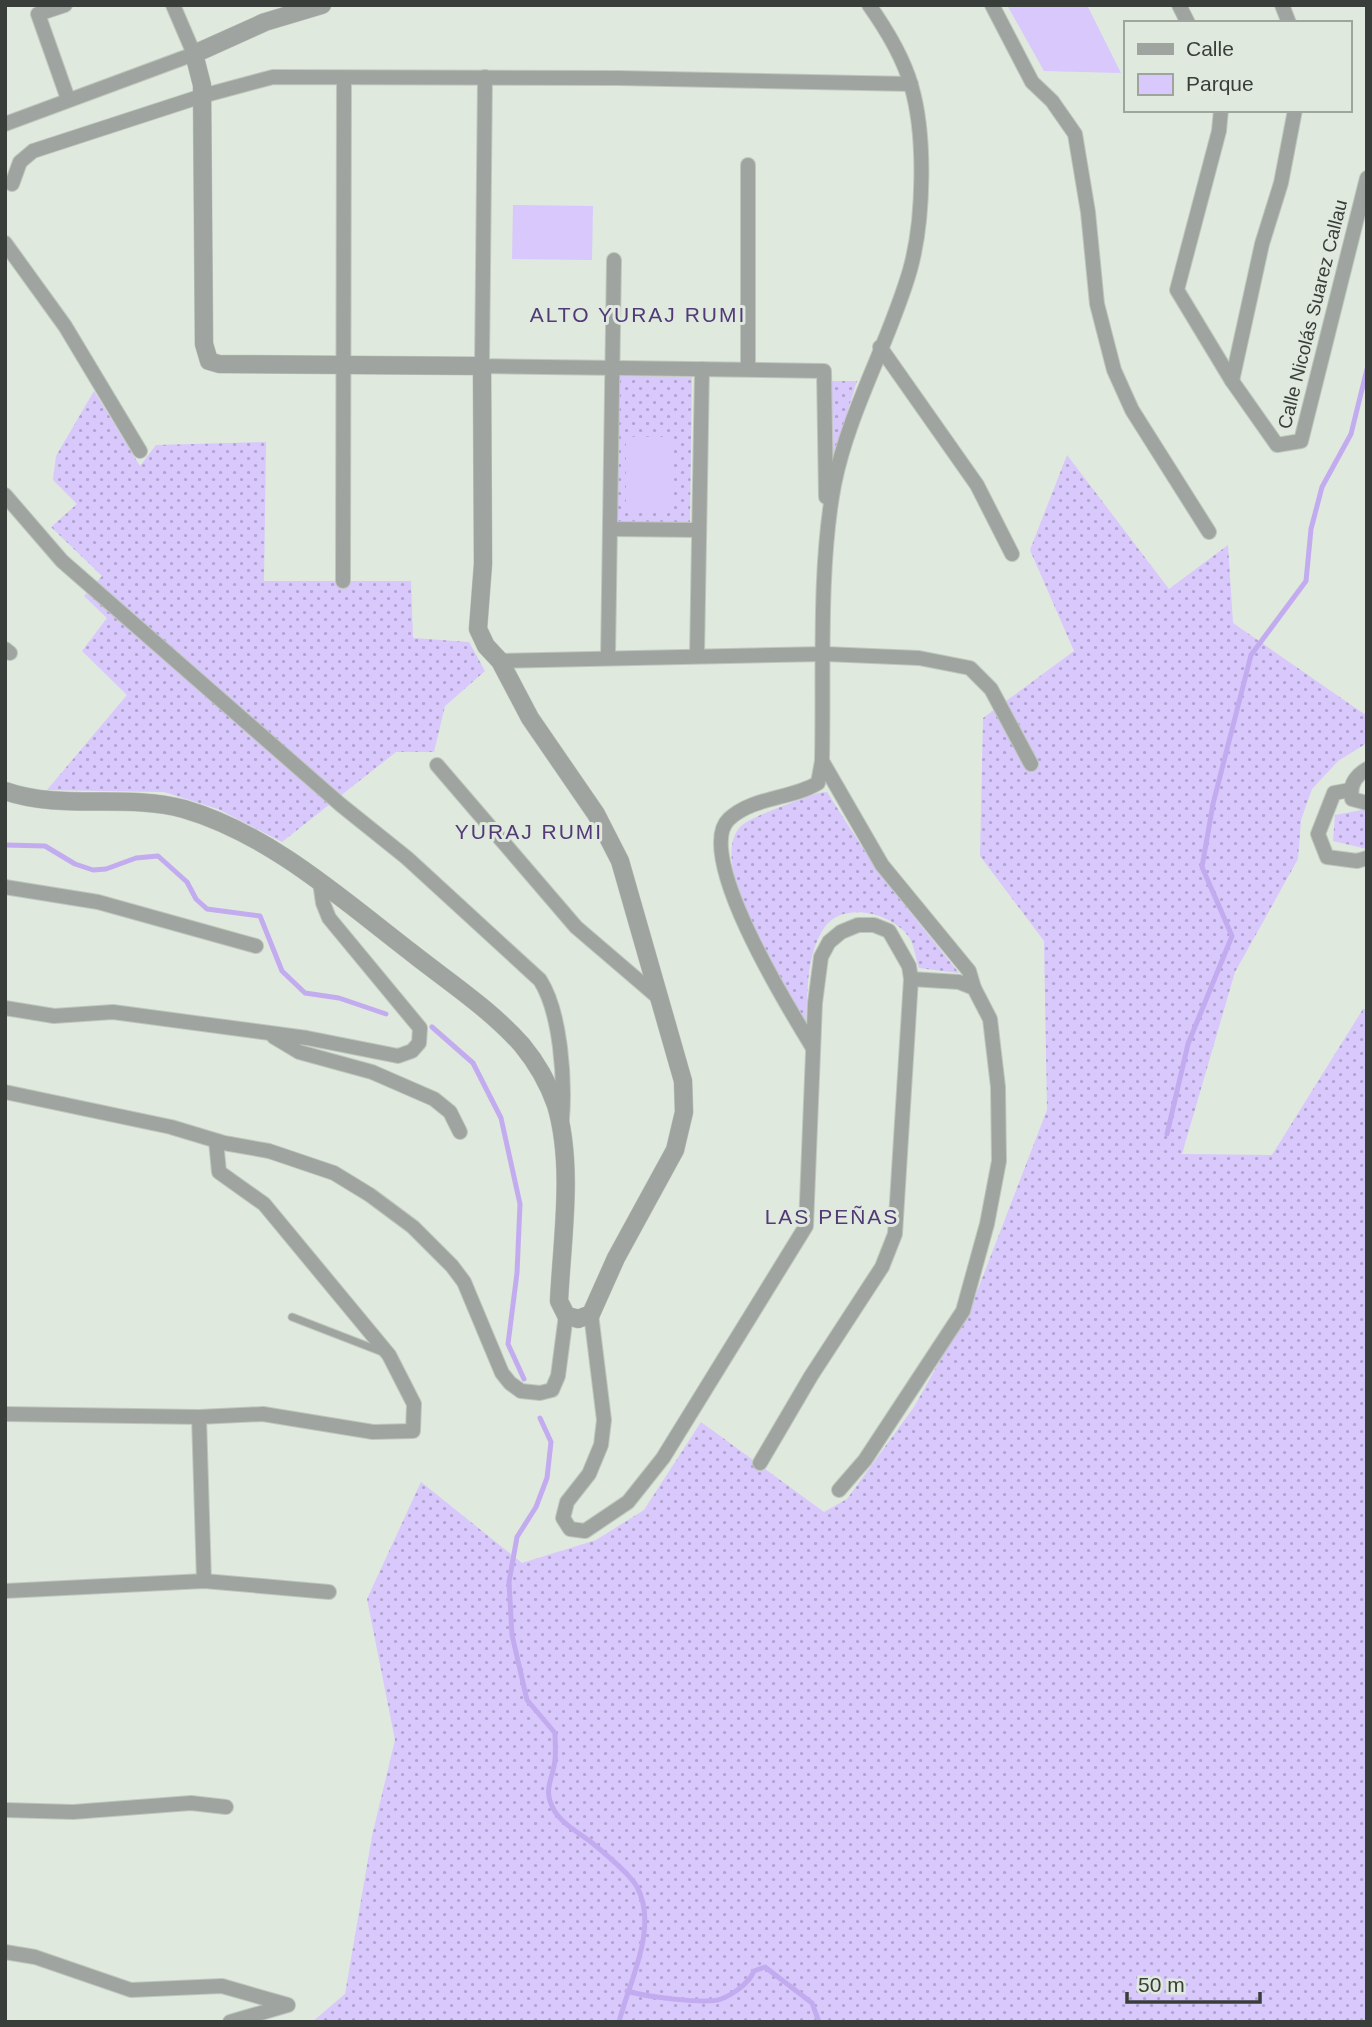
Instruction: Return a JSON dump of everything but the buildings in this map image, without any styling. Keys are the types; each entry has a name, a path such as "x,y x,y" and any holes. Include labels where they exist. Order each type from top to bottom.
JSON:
{"street":[{"path":"65,5 38,13 68,99"},
{"path":"173,5 194,54 202,96 204,344 209,361 219,364 342,363 824,371 827,544 822,761 818,783 741,810 726,820 720,841 725,876 768,975 814,1049"},
{"path":"7,125 68,99 194,54 265,22 322,5"},
{"path":"827,544 834,486 845,444 910,270 918,228 918,121 911,84 884,27 869,5"},
{"path":"992,5 1032,82 1052,101 1075,134 1088,212 1097,304 1114,370 1132,410 1209,532"},
{"path":"1179,5 1187,21"},
{"path":"12,184 20,162 33,151 202,96 273,77 485,77 911,84"},
{"path":"485,77 482,564 478,629 486,646 500,661 530,718 596,814 620,861 683,1081 684,1112 680,1135 591,1314 604,1420 601,1445 589,1474 567,1502 563,1518 570,1528 585,1531 628,1502 663,1458 806,1226 815,1003 821,957 829,942 841,932 858,925 874,925 889,931 909,966 911,979 895,1234 882,1267 811,1376 760,1463"},
{"path":"342,581 344,78"},
{"path":"1221,112 1219,131 1177,290 1232,381"},
{"path":"1232,381 1262,244 1281,183 1295,112"},
{"path":"748,165 748,369"},
{"name":"Calle Nicolás Suarez Callau","path":"1232,381 1277,445 1301,441 1367,178"},
{"path":"5,243 65,326 140,451"},
{"path":"608,657 614,260"},
{"path":"880,347 977,485 1012,554"},
{"path":"697,656 702,369"},
{"path":"5,495 62,561 341,805 407,858 540,980 550,1003 559,1051 564,1092 561,1131"},
{"path":"610,529 699,530"},
{"path":"500,661 825,654 919,658 970,668 991,690 1031,764"},
{"path":"822,761 882,865 969,971 974,988 990,1019 998,1087 999,1161 987,1224 962,1311 865,1460 838,1490"},
{"path":"437,765 576,927 660,999"},
{"path":"1367,769 1354,781 1350,790 1352,799 1367,803"},
{"path":"1350,790 1334,793 1318,834 1327,857 1357,861 1367,858"},
{"path":"5,791 35,798 181,808 205,816 256,842 320,882 463,992 505,1028 540,1071 555,1104 561,1131 564,1170 559,1301 566,1315 558,1376 552,1390 541,1393 521,1391 502,1373 464,1282 413,1227 370,1195 334,1173 269,1151 5,1092"},
{"path":"5,1008 54,1016 113,1012 266,1033 398,1056 412,1051 419,1043 420,1028 329,918 320,882"},
{"path":"5,887 98,902 256,946"},
{"path":"911,979 959,982 974,988"},
{"path":"266,1033 299,1052 372,1072 434,1099 450,1112 460,1132"},
{"path":"5,1414 199,1417 263,1414 373,1432 413,1431 414,1404 389,1355 264,1204 219,1172 216,1141"},
{"path":"566,1315 578,1319 591,1314"},
{"path":"199,1417 204,1581"},
{"path":"5,1591 204,1581 329,1592"},
{"path":"5,1810 73,1812 191,1803 226,1807"},
{"path":"5,1952 35,1957 131,1990 222,1986 288,2005 230,2022"}],"lane":[{"path":"292,1317 389,1355"}],"green space":[{"path":"1007,5 1087,5 1121,73 1044,71"},
{"path":"513,205 593,206 592,260 512,259"},
{"path":"619,376 692,377 690,524 617,524"},
{"path":"831,381 857,381 832,461"},
{"path":"94,391 140,466 156,445 266,442 264,581 411,581 413,638 469,642 485,671 445,706 434,752 396,752 282,842 218,809 164,792 47,790 127,695 82,651 107,618 84,596 102,576 51,527 77,504 53,480 56,456"},
{"path":"626,437 674,437 673,510 626,510"},
{"path":"1067,455 1169,589 1228,545 1233,623 1367,716 1367,743 1338,761 1312,789 1301,820 1298,859 1235,972 1182,1154 1272,1155 1363,1009 1367,1009 1367,2022 312,2022 345,1994 372,1836 395,1740 367,1599 421,1482 522,1563 596,1540 644,1510 701,1422 824,1512 847,1499 914,1407 973,1302 1047,1110 1044,941 980,856 983,718 1074,651 1030,550"},
{"path":"827,792 878,872 959,973 919,968 909,937 892,922 867,913 843,914 832,919 824,928 814,950 809,974 806,1023 766,955 752,925 740,896 733,868 732,845 740,827 745,823 764,813"},
{"path":"1367,809 1367,849 1333,841 1335,815"}],"waterway":[{"path":"1167,1134 1188,1044 1232,936 1202,867 1213,804 1251,655 1306,581 1311,529 1322,487 1351,434 1367,369"},
{"path":"5,845 45,846 75,864 93,870 106,869 136,858 158,856 187,882 196,899 207,909 260,916 282,971 305,993 339,998 386,1014"},
{"path":"432,1027 473,1063 501,1118 520,1204 517,1273 508,1344 524,1379"},
{"path":"540,1418 551,1442 547,1478 536,1507 517,1537 509,1582 512,1635 527,1700 555,1733 555,1760 549,1791 553,1808 567,1825 596,1846 629,1876 643,1903 644,1937 619,2022"},
{"path":"627,1991 674,1999 713,2001 736,1991 749,1980 754,1971 765,1967 812,2003 819,2022"}],"district":[{"name":"ALTO YURAJ RUMI","path":"638,315"},
{"name":"YURAJ RUMI","path":"529,832"},
{"name":"LAS PEÑAS","path":"832,1217"}]}
